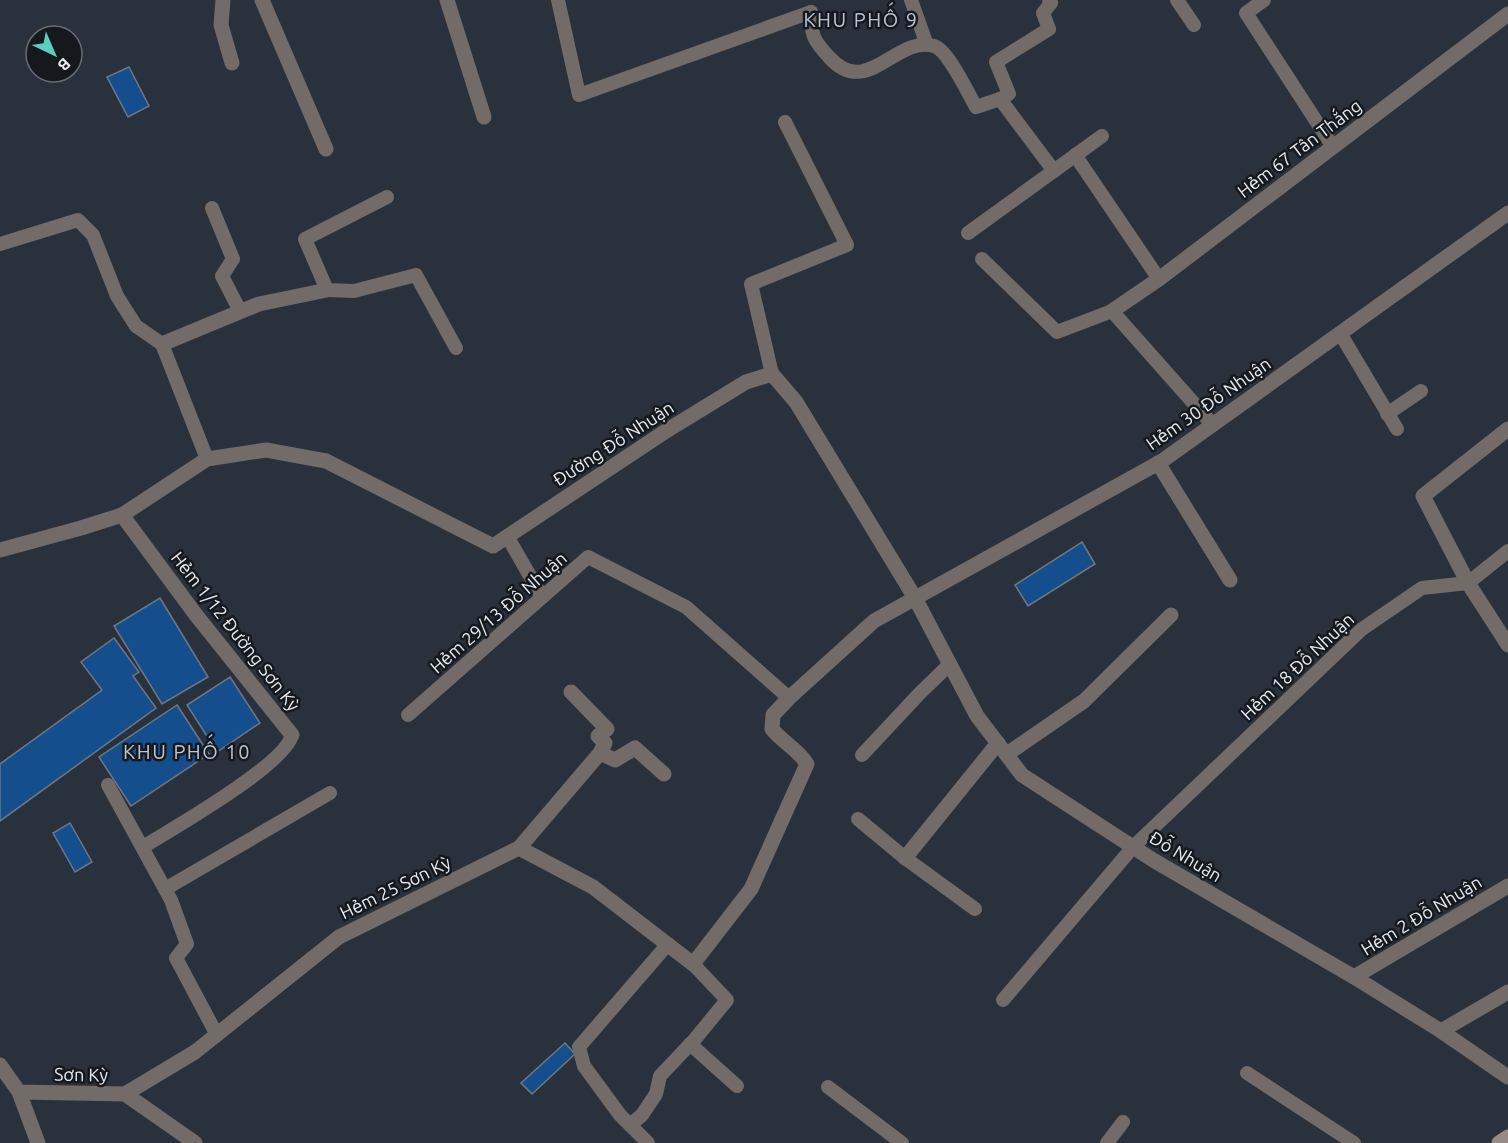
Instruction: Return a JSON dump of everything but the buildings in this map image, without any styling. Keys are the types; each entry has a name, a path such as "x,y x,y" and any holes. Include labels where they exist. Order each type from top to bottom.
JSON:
{"main road":[{"path":"1499,1143 1508,1137"}],"street":[{"path":"262,0 326,149"},
{"path":"447,0 484,117"},
{"path":"224,1 221,25 232,63"},
{"name":"Hẻm 67 Tân Thắng","path":"1112,311 1159,279 1508,14"},
{"name":"Hẻm 30 Đỗ Nhuận","path":"693,964 751,889 807,764 802,756 772,729 773,715 789,698 874,621 1158,463 1508,213"},
{"path":"162,345 259,304 327,290"},
{"path":"772,374 796,402 915,598"},
{"name":"Đường Đỗ Nhuận","path":"207,459 266,450 326,461 493,546 676,424 746,382 772,374"},
{"path":"1508,429 1423,496 1468,583 1508,645"},
{"path":"0,550 81,528 122,514 207,459"},
{"path":"1158,463 1230,580"},
{"name":"Hẻm 1/12 Đường Sơn Kỳ","path":"122,514 196,615 292,735"},
{"name":"Đỗ Nhuận","path":"915,598 977,716 1022,774 1133,847 1442,1031 1508,1077"},
{"path":"905,858 1003,749 1084,701 1171,615"},
{"path":"571,692 607,729 598,736 605,743 600,753 519,848 593,887 693,964"},
{"path":"600,753 615,760 635,748 664,774"},
{"name":"Hẻm 25 Sơn Kỳ","path":"125,1094 195,1052 339,937 519,848"},
{"name":"Hẻm 2 Đỗ Nhuận","path":"1354,977 1508,885"},
{"path":"1442,1031 1508,992"},
{"path":"0,1065 19,1092 38,1143"},
{"name":"Sơn Kỳ","path":"19,1092 125,1094 195,1143"}],"lane":[{"path":"558,0 579,95 811,12"},
{"path":"819,0 811,12 811,30 819,46 835,65 852,72 865,71 910,49 927,45 937,47 946,56 976,107 1000,99 1009,93 996,62 1048,29 1043,13 1050,2"},
{"path":"911,0 927,45"},
{"path":"1177,0 1194,25"},
{"path":"1264,0 1246,13 1333,147"},
{"path":"1000,99 1054,171"},
{"path":"772,374 751,284 847,245 785,122"},
{"path":"968,233 1102,136"},
{"path":"1075,155 1159,279"},
{"path":"387,197 305,239 327,290 354,291 416,275 456,348"},
{"path":"212,208 233,259 222,276 240,311"},
{"path":"0,244 78,220 93,235 117,296 136,326 162,345 207,459"},
{"path":"982,259 1057,332 1112,311 1213,424"},
{"path":"1340,333 1396,429"},
{"path":"1387,414 1421,391"},
{"path":"507,536 542,597"},
{"path":"1468,583 1508,551"},
{"name":"Hẻm 29/13 Đỗ Nhuận","path":"408,714 588,557 686,607 789,698"},
{"name":"Hẻm 18 Đỗ Nhuận","path":"1003,999 1133,847 1362,628 1422,588 1468,583"},
{"path":"862,755 950,664"},
{"name":"Hẻm 1/12 Đường Sơn Kỳ","path":"143,847 238,788 287,747 292,735"},
{"path":"108,785 171,900 187,944 177,958 217,1035"},
{"path":"165,889 330,793"},
{"path":"858,819 905,858 975,909"},
{"path":"648,1143 620,1115 584,1066 579,1047 668,944"},
{"path":"630,1125 642,1115 656,1094 660,1076 727,1000 693,964"},
{"path":"690,1044 737,1086"},
{"path":"1247,1073 1354,1143"},
{"path":"828,1087 902,1143"},
{"path":"1107,1143 1123,1122"}],"district":[{"name":"KHU PHỐ 9","path":"861,19"},
{"name":"KHU PHỐ 10","path":"187,751"}]}
